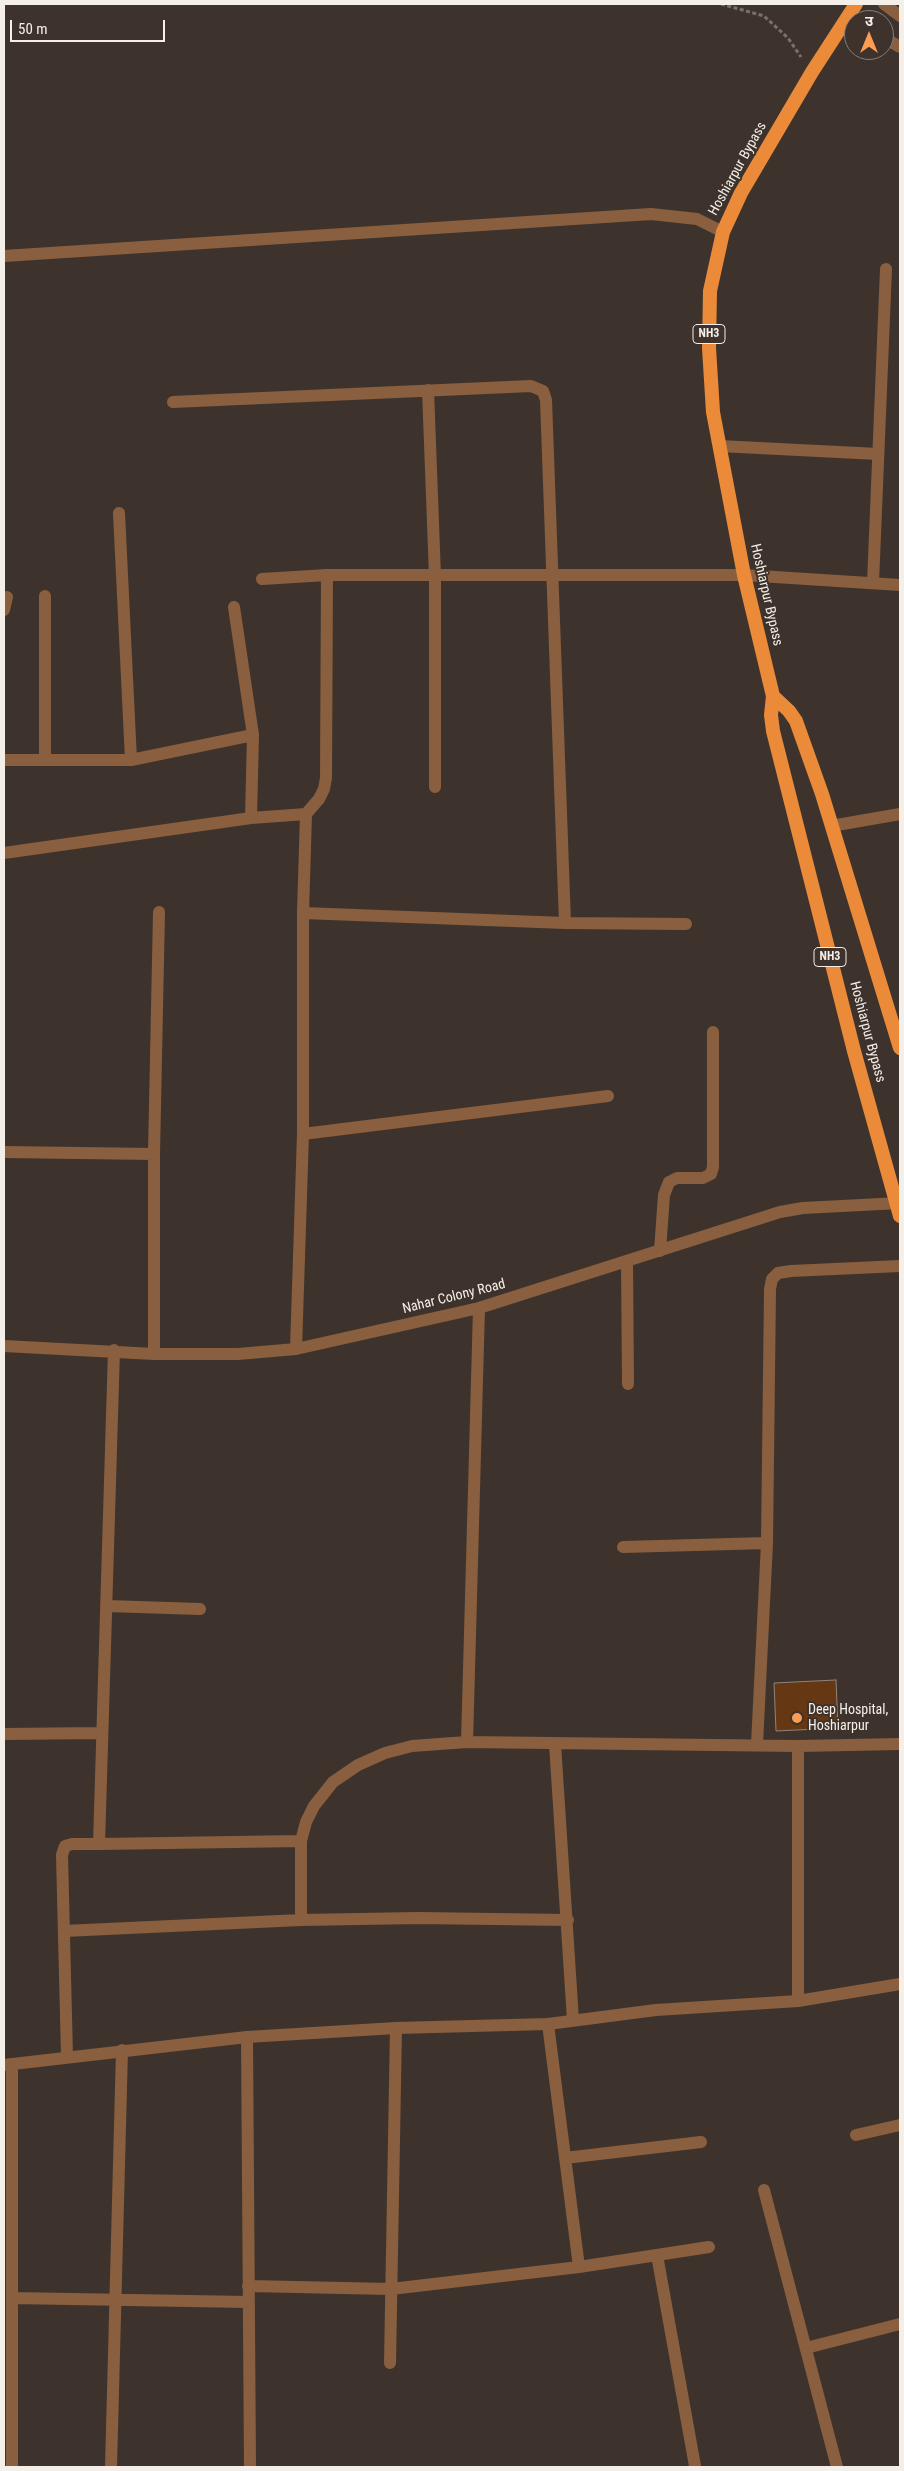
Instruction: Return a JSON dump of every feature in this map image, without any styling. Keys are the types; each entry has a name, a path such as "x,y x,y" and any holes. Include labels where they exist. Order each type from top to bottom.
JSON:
{"highway":[{"name":"Hoshiarpur Bypass","path":"844,28 812,72 741,194 723,232 710,291 710,366 713,412 719,446 744,576 773,696 770,715 773,731 854,1051 899,1207"},
{"path":"773,696 789,711 796,721 831,826 900,1048"}],"street":[{"path":"884,4 900,16"},
{"path":"4,256 651,214 697,219 723,232"},
{"path":"872,583 886,269"},
{"path":"173,402 531,386 543,391 546,400 565,923"},
{"path":"428,390 435,576 435,787"},
{"path":"719,446 878,454"},
{"path":"120,513 131,760"},
{"path":"296,1349 303,1134 303,913 306,814 319,799 324,789 326,778 327,575"},
{"path":"262,578 327,575 744,576 900,585"},
{"path":"44,760 45,596"},
{"path":"234,607 253,735 251,818"},
{"path":"4,760 131,760 253,735"},
{"path":"4,853 251,818 306,814"},
{"path":"831,826 900,814"},
{"path":"154,1354 154,1154 160,912"},
{"path":"303,913 565,923 686,924"},
{"path":"660,1251 664,1194 668,1182 677,1178 703,1178 711,1174 713,1168 713,1032"},
{"path":"303,1134 608,1096"},
{"path":"4,1152 154,1154"},
{"name":"Nahar Colony Road","path":"4,1346 114,1350 154,1354 238,1354 296,1349 479,1308 780,1212 804,1208 899,1207"},
{"path":"627,1261 628,1384"},
{"path":"757,1744 767,1542 770,1289 772,1279 778,1274 791,1271 900,1266"},
{"path":"468,1742 479,1308"},
{"path":"100,1844 114,1350"},
{"path":"623,1547 767,1542"},
{"path":"107,1606 200,1609"},
{"path":"4,1734 102,1733"},
{"path":"301,1920 301,1841 306,1822 314,1806 333,1782 358,1765 385,1753 412,1746 468,1742 757,1744 798,1746 900,1744"},
{"path":"555,1744 568,1920 573,2020"},
{"path":"798,1746 798,2001"},
{"path":"67,2056 62,1850 65,1846 72,1844 301,1841"},
{"path":"64,1931 301,1920 418,1918 568,1920"},
{"path":"12,2467 12,2298 8,2064 247,2037 396,2028 548,2024 656,2010 798,2001 900,1984"},
{"path":"548,2024 579,2267"},
{"path":"390,2363 396,2028"},
{"path":"247,2037 250,2467"},
{"path":"111,2467 122,2050"},
{"path":"856,2134 900,2125"},
{"path":"565,2158 701,2142"},
{"path":"764,2190 837,2467"},
{"path":"248,2286 391,2289 579,2267 709,2247"},
{"path":"657,2255 695,2466"},
{"path":"12,2298 248,2302"},
{"path":"806,2348 900,2324"}],"path":[{"path":"721,4 764,16 788,38 812,72"}],"building":[{"path":"836,1680 838,1728 776,1731 774,1683"}],"place":[{"name":"Deep Hospital, Hoshiarpur","path":"797,1718"}]}
